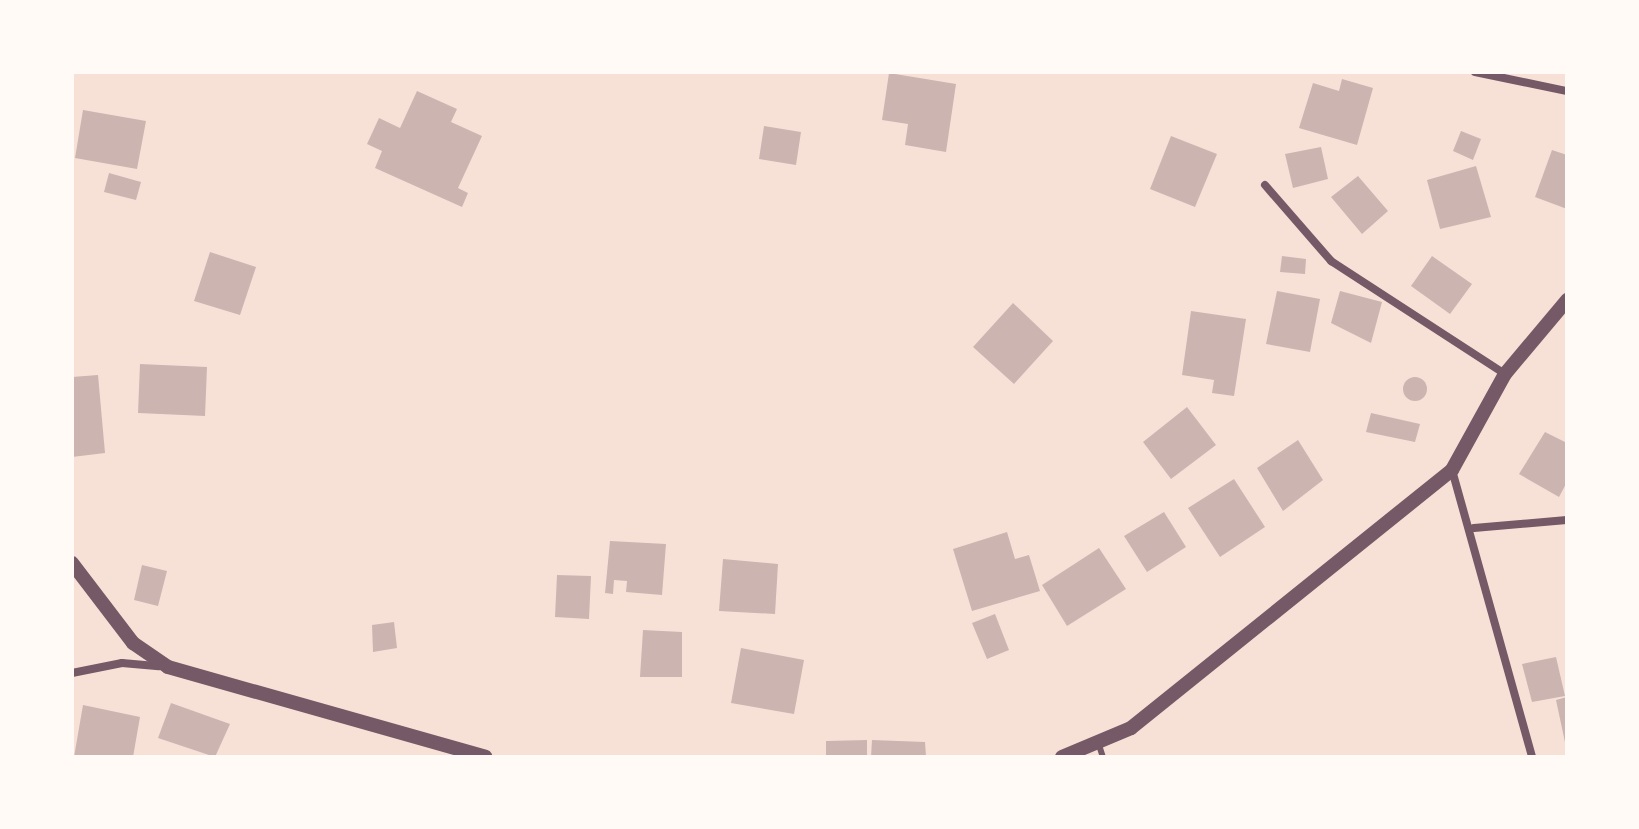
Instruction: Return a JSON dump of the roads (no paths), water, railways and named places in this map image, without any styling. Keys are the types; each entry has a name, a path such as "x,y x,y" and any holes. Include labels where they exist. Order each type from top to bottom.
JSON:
{"street":[{"path":"1475,72 1567,91"},
{"path":"1265,185 1331,261 1505,374"},
{"path":"1062,757 1131,728 1452,470 1505,374 1567,300"},
{"path":"1452,470 1474,528 1532,757"},
{"path":"1474,528 1567,520"},
{"path":"72,563 133,643 168,667"},
{"path":"72,673 122,663 168,667 486,757"}],"lane":[{"path":"1098,742 1103,757"}]}
